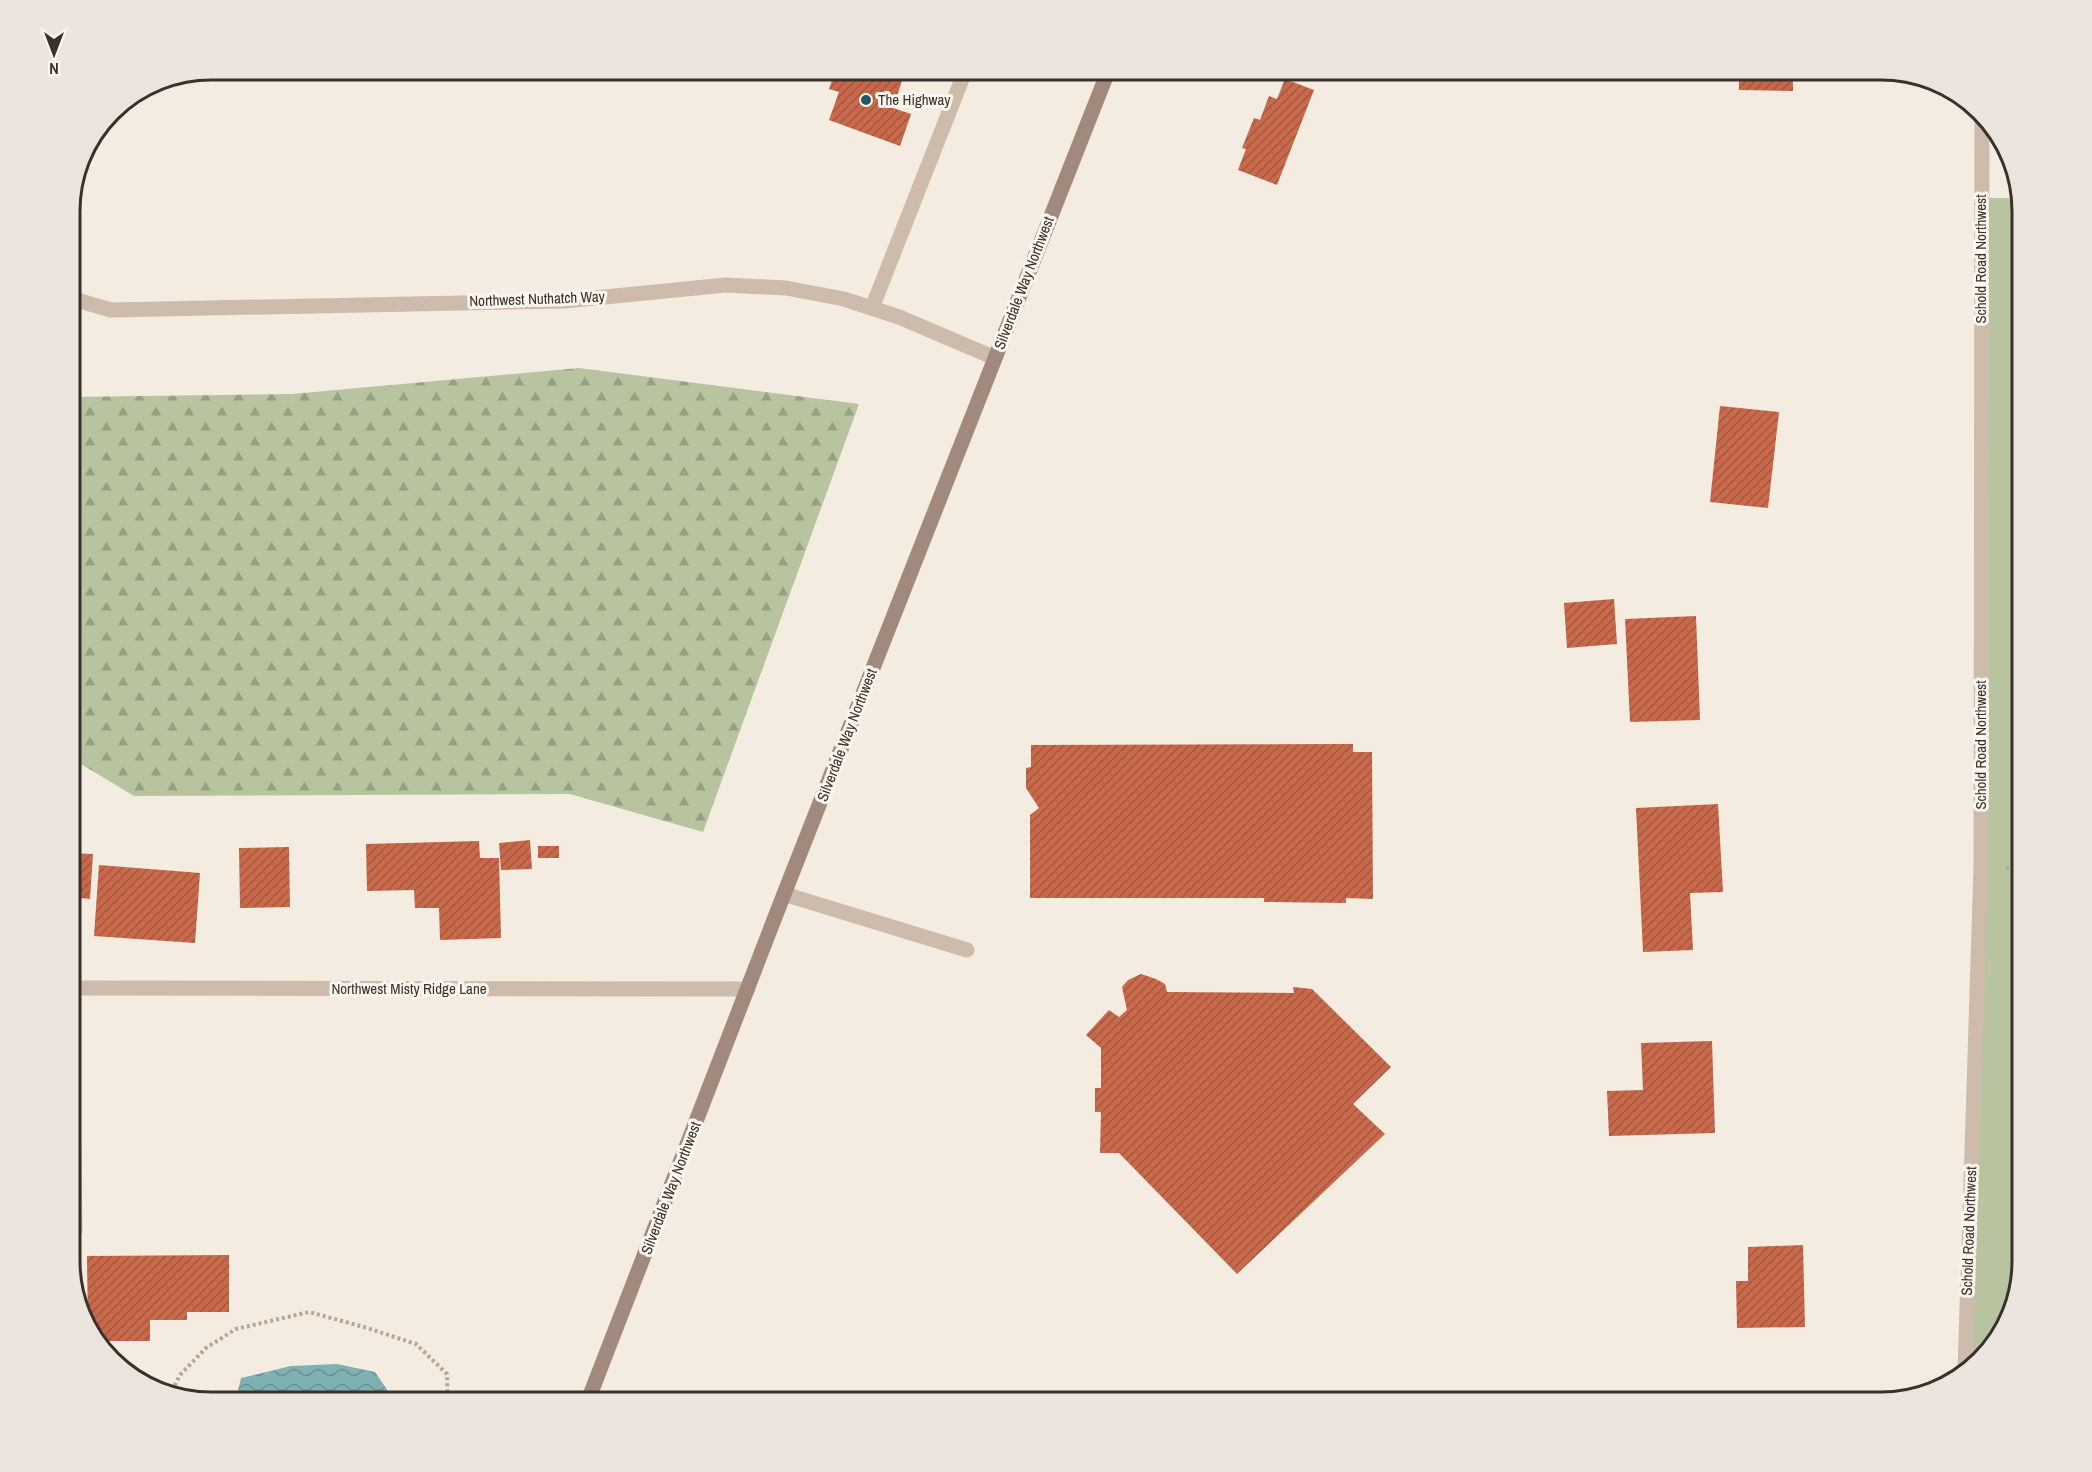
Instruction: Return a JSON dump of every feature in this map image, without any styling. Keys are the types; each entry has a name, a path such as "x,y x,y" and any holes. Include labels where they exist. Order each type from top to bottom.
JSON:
{"main road":[{"name":"Silverdale Way Northwest","path":"591,1392 784,894 1105,80"}],"street":[{"path":"872,308 962,80"},
{"name":"Schold Road Northwest","path":"1965,1361 1981,868 1982,127"},
{"name":"Northwest Nuthatch Way","path":"80,301 111,310 122,310 564,300 726,285 786,288 844,299 872,308 909,321 995,358"},
{"path":"784,894 967,950"},
{"name":"Northwest Misty Ridge Lane","path":"80,988 748,990"}],"path":[{"path":"174,1387 180,1376 206,1348 236,1329 309,1312 416,1344 447,1374 448,1392"}],"green space":[{"path":"1981,198 2011,198 2012,1261 2008,1295 2003,1311 1980,1348 1965,1361 1981,868"},
{"path":"579,368 859,404 703,832 570,794 134,796 80,763 80,397 292,394"}],"water":[{"path":"337,1364 375,1372 388,1392 238,1392 241,1378 291,1366"}],"building":[{"name":"The Highway","path":"832,80 902,80 893,108 911,114 900,146 829,120 839,92 829,89"},
{"path":"1285,80 1314,90 1277,185 1238,170 1246,149 1242,148 1254,118 1260,120 1269,96 1277,99"},
{"path":"1739,80 1793,80 1793,91 1739,90"},
{"path":"1720,406 1779,412 1768,508 1710,502"},
{"path":"1614,599 1617,644 1567,648 1564,603"},
{"path":"1696,616 1700,720 1630,722 1625,619"},
{"path":"1353,744 1353,752 1372,752 1373,899 1346,898 1346,903 1264,902 1264,898 1030,898 1030,815 1039,808 1026,788 1026,768 1031,767 1031,745"},
{"path":"1718,804 1723,892 1690,893 1693,950 1643,952 1636,808"},
{"path":"530,840 532,869 501,870 499,843"},
{"path":"479,841 480,858 499,858 501,938 440,940 439,908 415,908 414,890 367,891 366,844"},
{"path":"538,846 559,846 559,858 538,858"},
{"path":"289,847 290,907 240,908 239,848"},
{"path":"80,853 93,854 90,899 80,898"},
{"path":"99,865 200,873 195,943 94,936"},
{"path":"1141,974 1165,984 1167,992 1294,993 1293,987 1312,989 1391,1067 1353,1104 1385,1134 1237,1274 1119,1153 1100,1153 1101,1112 1095,1112 1095,1088 1101,1088 1101,1048 1086,1035 1109,1010 1119,1017 1127,1010 1122,987 1128,980"},
{"path":"1712,1041 1715,1133 1609,1136 1607,1091 1643,1090 1641,1043"},
{"path":"1803,1245 1805,1327 1737,1328 1736,1281 1748,1281 1748,1247"},
{"path":"229,1255 229,1312 187,1312 187,1320 150,1320 150,1341 107,1341 97,1327 88,1307 87,1256"}],"place":[{"name":"The Highway","path":"866,100"}]}
